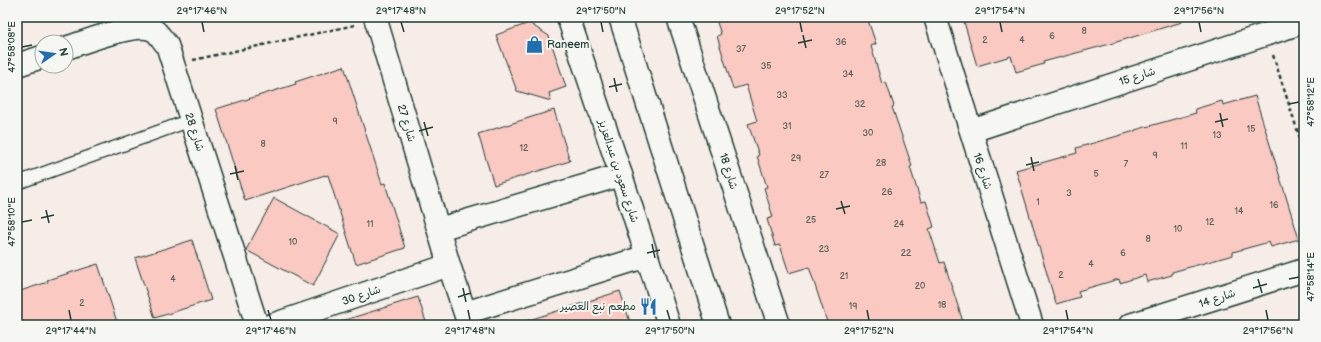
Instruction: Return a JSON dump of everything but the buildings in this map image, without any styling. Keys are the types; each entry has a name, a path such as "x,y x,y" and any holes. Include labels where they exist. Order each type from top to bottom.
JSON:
{"street":[{"name":"شارع سعود بن عبدالعزيز","path":"568,17 670,321"},
{"path":"620,17 711,321"},
{"name":"شارع 18","path":"678,17 779,325"},
{"name":"شارع 16","path":"935,17 1032,325"},
{"name":"شارع 27","path":"376,19 438,229 467,319 647,256"},
{"name":"شارع 15","path":"971,131 1304,22"},
{"name":"شارع 28","path":"74,45 116,31 140,28 155,30 167,45 257,325"},
{"path":"17,65 34,60"},
{"path":"438,229 621,175"},
{"name":"شارع 30","path":"272,325 449,265"},
{"name":"شارع 14","path":"1130,325 1304,270"}],"lane":[{"path":"17,183 191,120"}],"path":[{"path":"173,64 376,19"},
{"path":"1256,37 1272,52 1304,151"}],"place":[{"name":"Raneem","path":"534,44"},
{"name":"مطعم نبع العصير","path":"649,306"}]}
